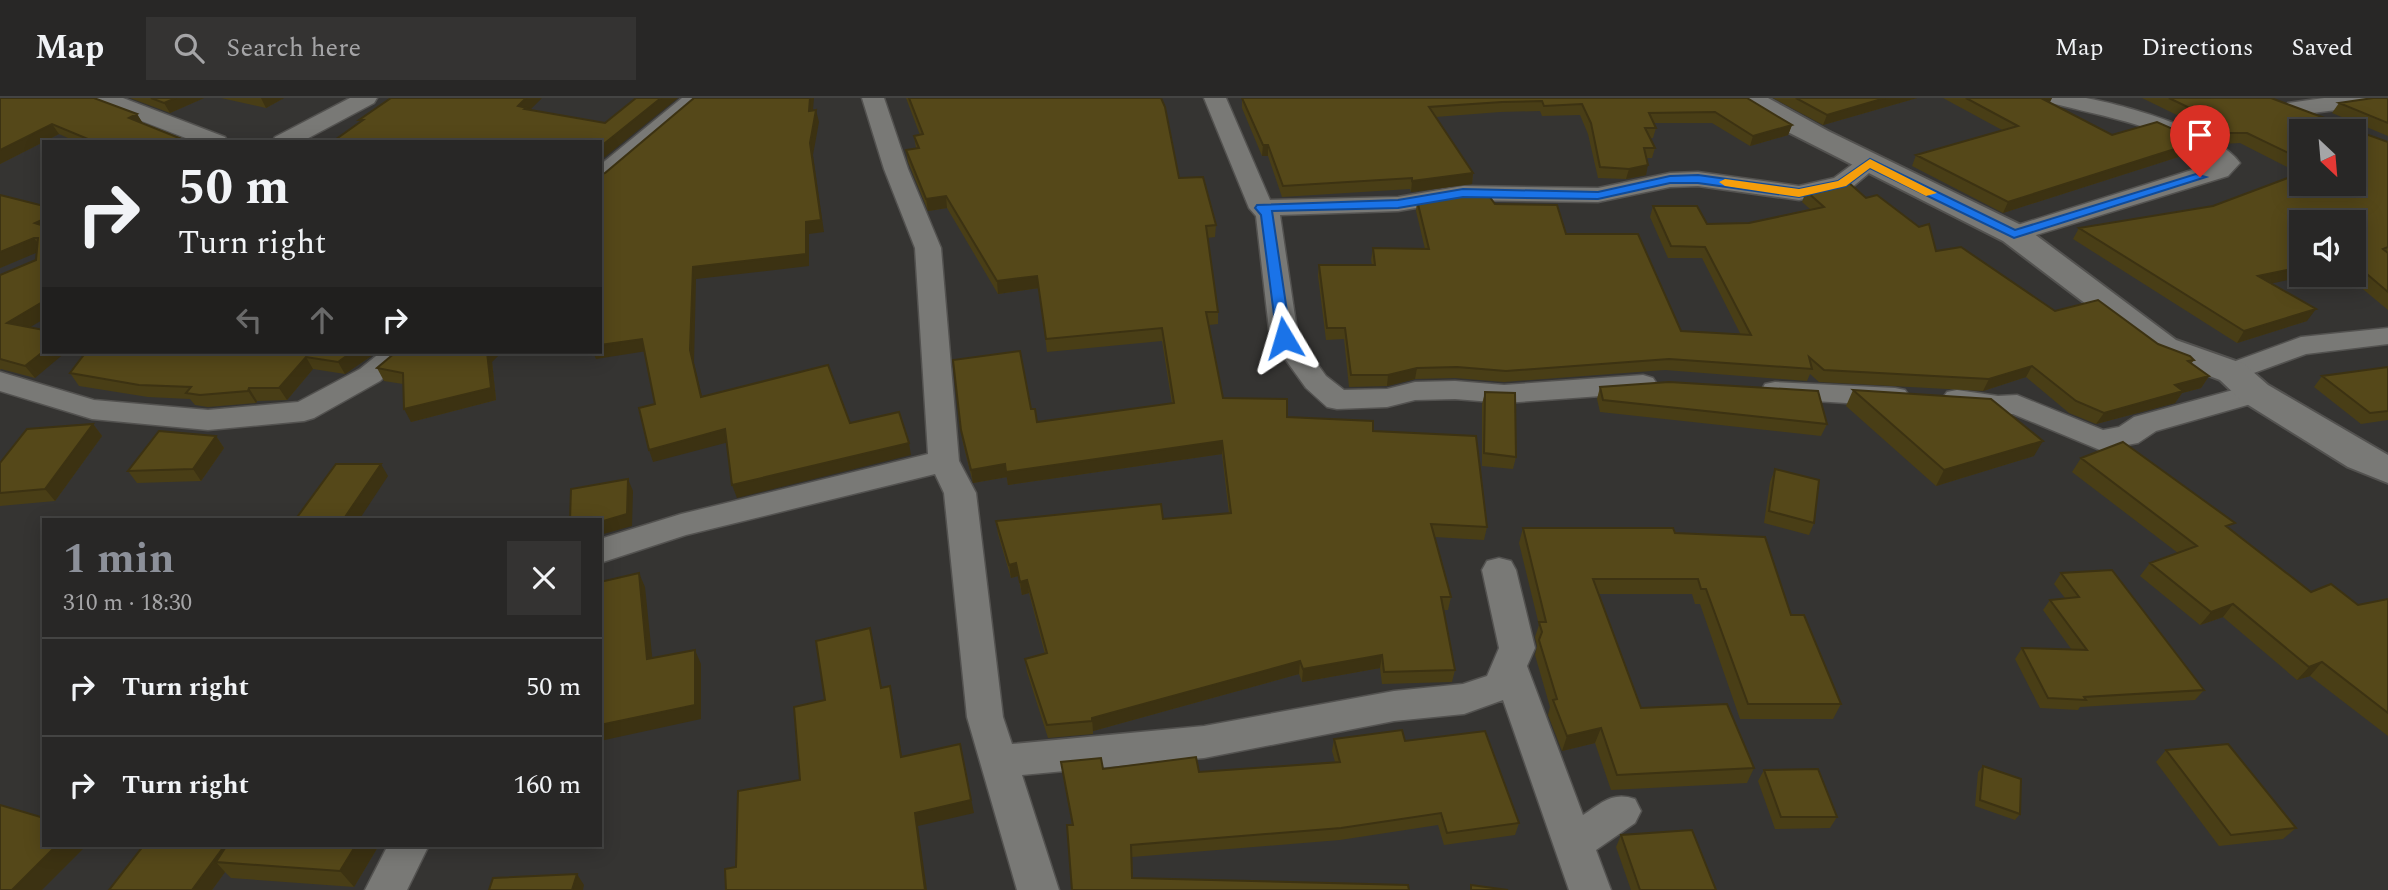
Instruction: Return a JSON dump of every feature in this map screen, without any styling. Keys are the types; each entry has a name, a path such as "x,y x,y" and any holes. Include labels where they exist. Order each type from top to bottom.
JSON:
{"street":[{"path":"103,98 212,140"},
{"path":"287,140 366,98"},
{"path":"602,175 695,98"},
{"path":"873,98 896,169 928,248 944,461 960,493 985,717 1038,890"},
{"path":"1215,98 1261,208 1268,214 1284,338 1315,382 1337,400 1387,398 1415,391 1517,393 1665,382"},
{"path":"1750,98 1778,116 2014,234 2164,347 2244,383 2361,458 2388,470"},
{"path":"2014,234 2220,171 2228,163 2219,153 2158,125 2059,98"},
{"path":"2321,119 2286,105 2377,98"},
{"path":"1261,208 1398,204 1463,193 1598,195 1670,180 1698,179 1799,193 1842,184 1870,163"},
{"path":"1743,388 1963,400 1998,405 2017,404 2100,440 2127,436 2145,424 2244,383 2301,346 2388,336"},
{"path":"0,381 92,409 208,420 304,411 370,375 396,354"},
{"path":"602,550 681,525 944,461"},
{"path":"997,761 1205,742 1394,706 1464,699 1501,686 1517,648 1499,570"},
{"path":"1510,668 1590,890"},
{"path":"1573,843 1620,811"},
{"path":"386,890 408,847"}],"building":[{"path":"0,98 94,98 137,114 129,118 184,140 90,140 52,124 0,150"},
{"path":"151,98 176,98 164,103"},
{"path":"391,98 526,98 518,106 605,123 636,98 661,98 602,145 602,140 335,140 363,120 359,120"},
{"path":"694,98 810,98 809,111 816,110 810,143 821,220 806,222 806,254 693,267 690,350 701,397 828,365 850,423 899,412 909,443 732,485 725,429 649,450 639,408 655,404 642,339 602,345 602,174"},
{"path":"909,98 1161,98 1179,178 1203,177 1216,225 1206,226 1218,312 1206,312 1223,398 1287,399 1287,417 1373,421 1373,431 1476,436 1487,527 1431,524 1451,597 1441,597 1455,670 1384,672 1382,655 1303,669 1300,661 1092,718 1092,721 1047,725 1025,659 1047,653 1027,580 1020,582 1016,563 1009,565 996,521 1161,504 1163,519 1231,513 1222,441 1006,472 1005,464 971,470 961,430 953,360 1020,351 1031,409 1035,409 1037,422 1174,403 1162,328 1046,339 1037,276 997,281 946,196 926,199 906,150 919,148 914,136 923,134"},
{"path":"1242,98 1747,98 1792,125 1753,136 1715,112 1649,113 1656,128 1645,128 1655,148 1644,148 1648,165 1629,169 1600,167 1591,123 1582,104 1544,106 1542,101 1429,107 1473,173 1412,181 1412,178 1283,186 1268,145 1263,145"},
{"path":"1796,98 1885,98 1827,115"},
{"path":"1966,98 2041,98 2112,135 2157,122 2200,141 2008,202 1916,155 2018,126"},
{"path":"2169,98 2271,98 2327,119 2289,119 2289,153 2247,133 2228,133 2188,113 2196,111"},
{"path":"2388,98 2388,123 2339,103"},
{"path":"2366,134 2388,142 2388,247 2383,249 2388,253 2388,292 2366,273 2366,210 2289,210 2289,270 2258,276 2316,309 2244,331 2079,228 2213,206 2289,178 2289,196 2366,196"},
{"path":"1848,182 1866,198 1877,195 1919,227 1929,224 1936,251 1961,247 2055,311 2098,300 2158,344 2190,356 2194,360 2188,361 2209,376 2175,385 2183,391 2104,413 2076,401 2032,366 1989,379 1824,370 1809,357 1812,369 1669,359 1506,371 1457,367 1417,368 1388,375 1351,375 1345,328 1327,328 1319,265 1375,265 1373,248 1429,249 1417,200 1465,191 1486,192 1495,204 1557,205 1566,234 1638,234 1681,331 1751,335 1705,247 1671,246 1653,206 1697,206 1707,224 1749,223 1824,207 1806,191"},
{"path":"0,195 42,206 42,220 35,223 42,225 42,302 7,323 42,330 42,353 25,366 0,359 0,275 36,260 38,238 0,252"},
{"path":"84,354 349,354 338,362 306,357 279,388 249,388 248,391 200,395 186,393 191,387 139,385 70,373"},
{"path":"394,354 487,354 491,388 404,409 403,373 377,368"},
{"path":"2388,367 2388,411 2370,413 2322,376"},
{"path":"1669,382 1818,391 1827,424 1603,400 1600,387"},
{"path":"1853,390 1991,399 2043,441 1944,470"},
{"path":"1485,392 1515,393 1516,457 1484,453"},
{"path":"93,424 45,489 0,493 0,463 27,429"},
{"path":"159,431 216,436 193,469 128,471"},
{"path":"2123,442 2235,523 2226,526 2311,592 2331,584 2358,605 2388,599 2388,713 2322,662 2309,667 2233,604 2211,612 2150,563 2197,546 2081,458"},
{"path":"336,464 381,464 344,518 296,518"},
{"path":"1775,469 1819,480 1814,523 1769,511"},
{"path":"628,479 627,514 602,521 602,518 570,518 571,489"},
{"path":"1523,528 1673,528 1675,533 1765,537 1791,615 1804,615 1841,704 1748,704 1706,589 1701,589 1698,579 1593,579 1641,708 1727,704 1754,768 1617,775 1601,728 1567,736 1553,700 1557,699 1539,640 1542,632 1539,622 1546,622"},
{"path":"2112,570 2204,690 2084,697 2086,700 2048,698 2022,648 2087,650 2050,600 2079,597 2061,573"},
{"path":"639,573 647,659 695,650 695,705 602,725 602,582"},
{"path":"870,628 881,688 890,686 901,757 960,744 971,800 915,813 925,890 726,890 725,869 736,867 738,791 800,780 794,707 825,700 816,641"},
{"path":"1402,730 1405,741 1485,731 1519,823 1447,833 1441,813 1341,828 1131,845 1132,878 1408,885 1409,890 1072,890 1067,825 1073,825 1061,762 1101,758 1103,769 1196,757 1199,772 1340,762 1334,739"},
{"path":"2228,744 2296,828 2231,835 2166,750"},
{"path":"1983,766 2021,779 2020,814 1980,800"},
{"path":"1818,769 1837,817 1781,817 1764,770"},
{"path":"0,805 42,817 42,847 55,847 12,890 0,890"},
{"path":"1692,830 1716,890 1640,890 1621,835"},
{"path":"142,847 224,847 192,890 109,890"},
{"path":"226,847 355,847 340,871 216,862"},
{"path":"577,874 572,890 489,890 493,878"},
{"path":"1471,885 1508,890 1471,890"}],"slow traffic":[{"path":"1725,182 1799,193 1842,184 1870,163 1931,193"}],"route":[{"path":"1284,338 1268,214 1261,208 1398,204 1463,193 1598,195 1619,193 1670,180 1698,179 1799,193 1842,184 1870,163 2014,234 2200,177"}]}
